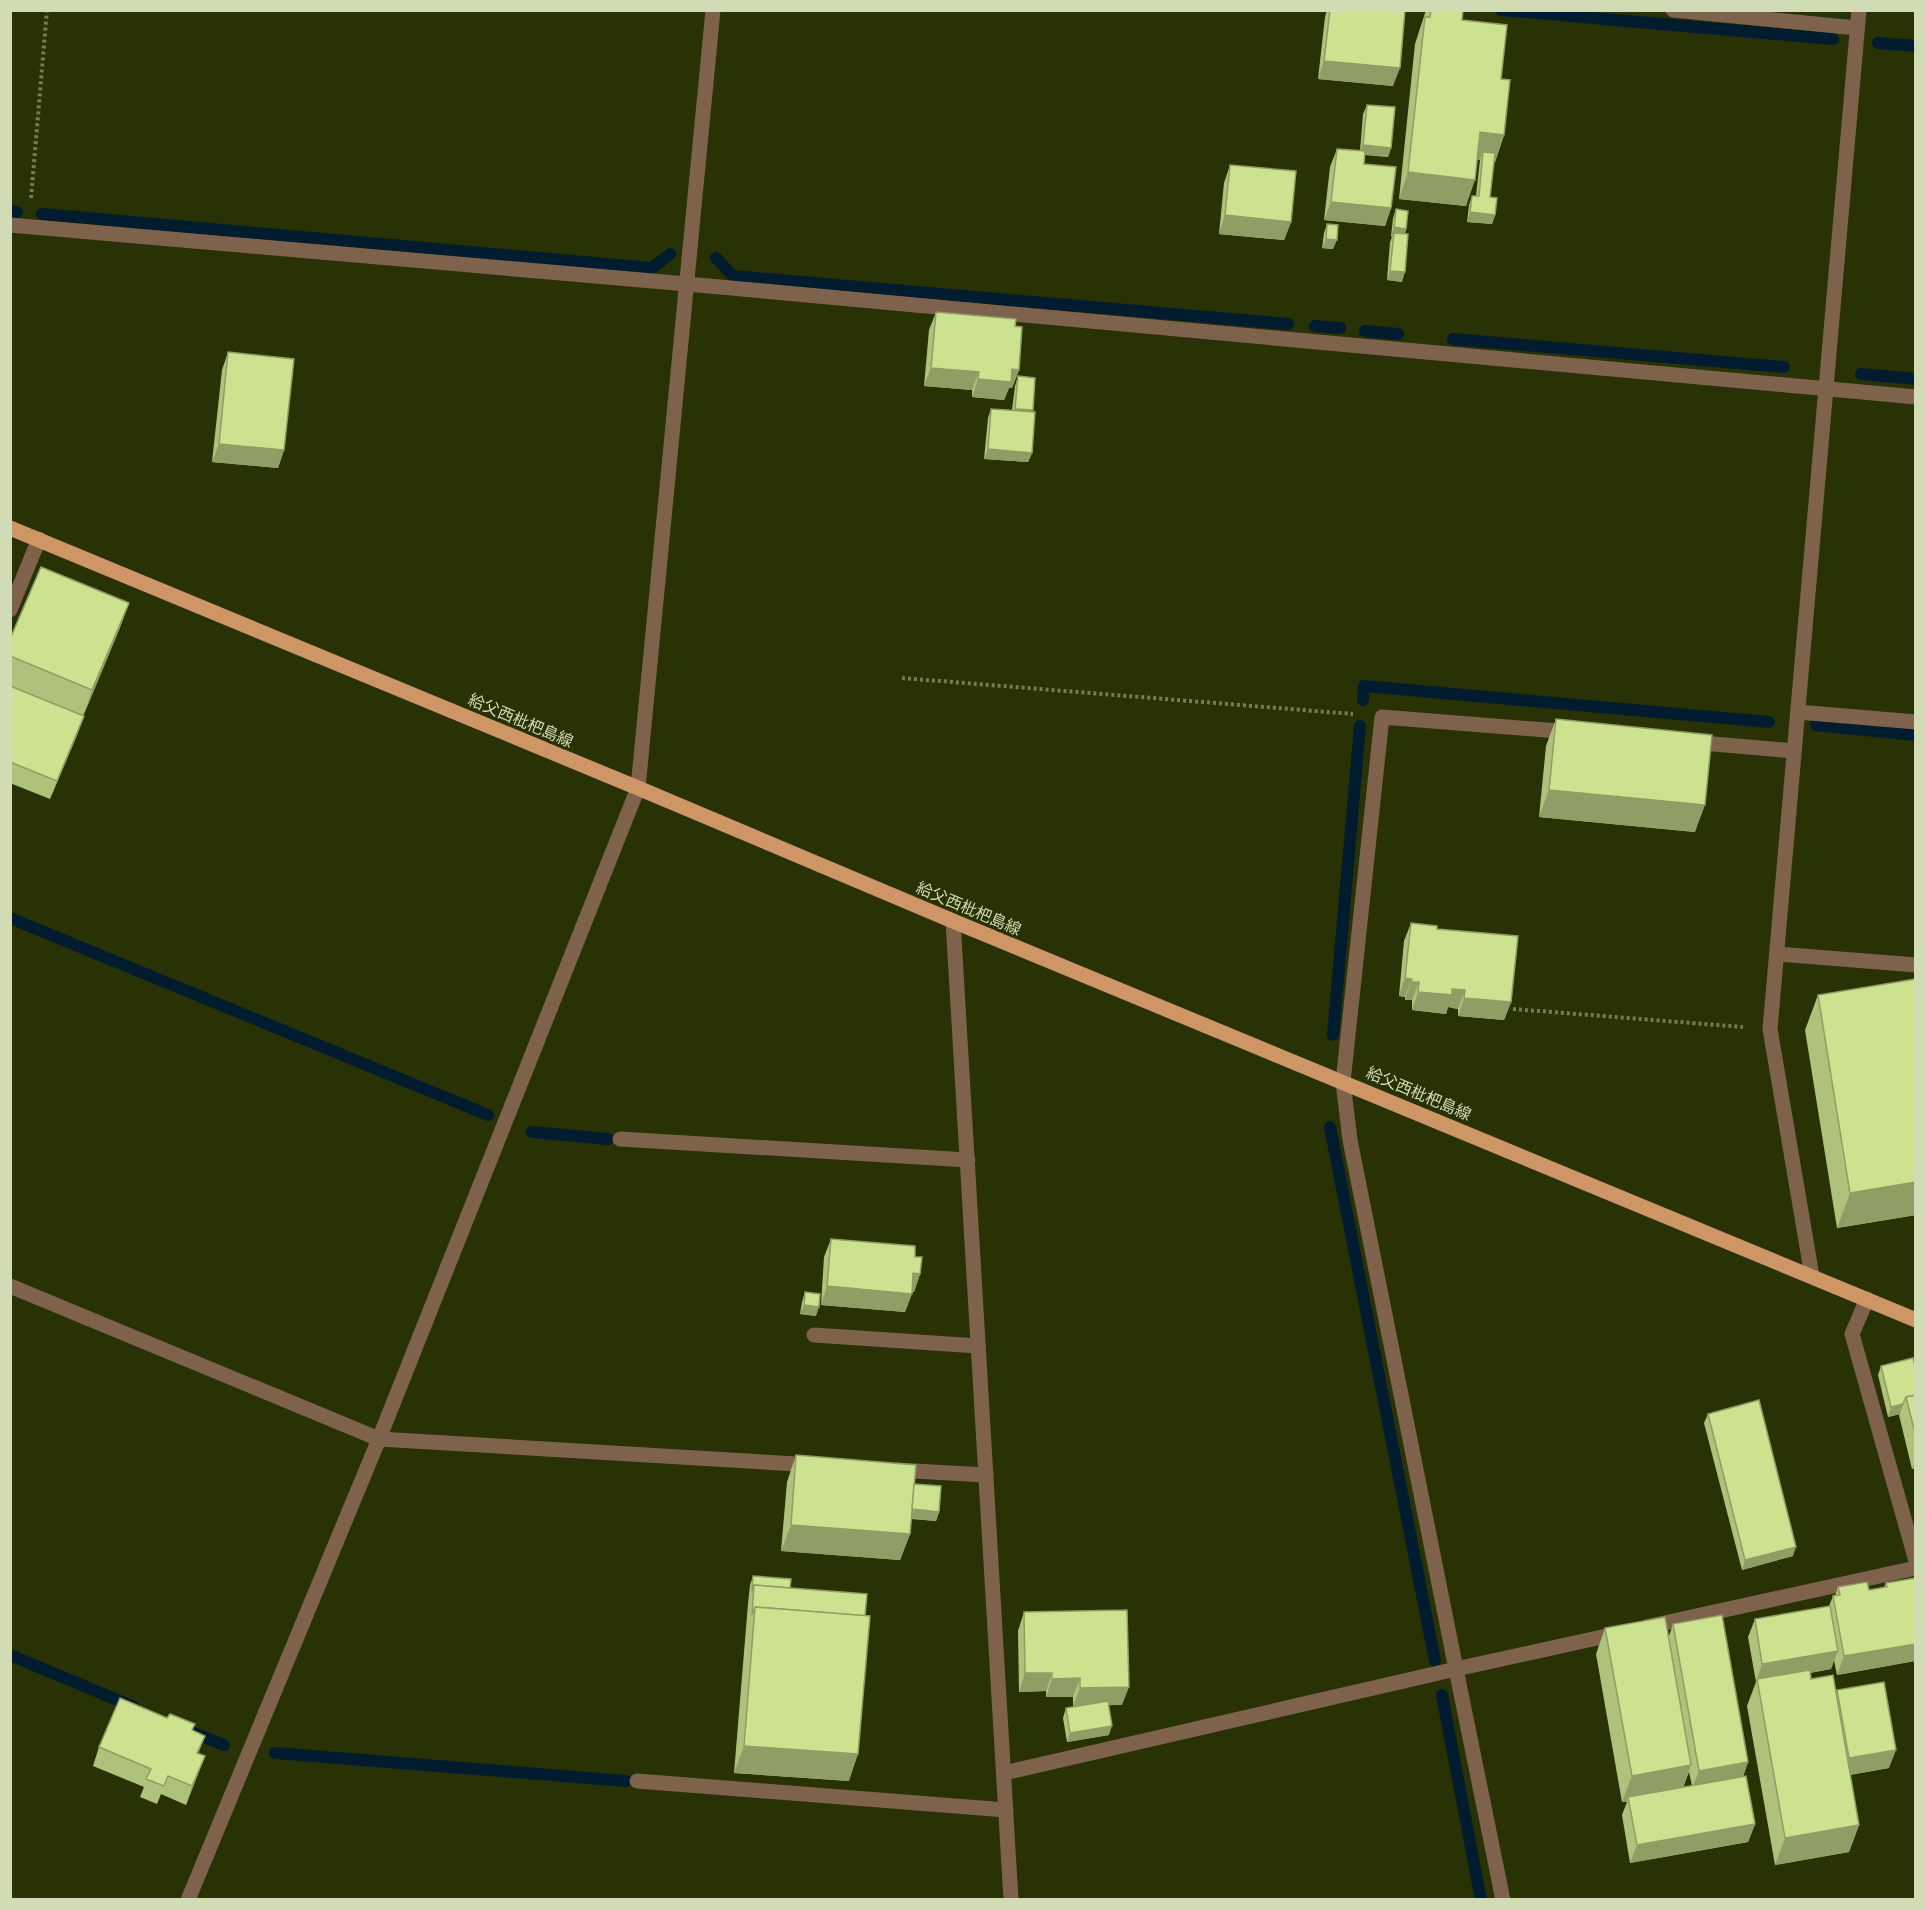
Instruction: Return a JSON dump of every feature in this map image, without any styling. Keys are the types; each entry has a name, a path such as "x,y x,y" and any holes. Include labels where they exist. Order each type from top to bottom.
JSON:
{"main road":[{"name":"給父西枇杷島線","path":"10,528 1916,1320"}],"street":[{"path":"188,1899 379,1439 638,788 713,10"},
{"path":"1673,10 1857,28"},
{"path":"1812,1276 1770,1029 1859,10"},
{"path":"10,225 687,284 1916,397"},
{"path":"10,610 39,539"},
{"path":"1798,712 1916,722"},
{"path":"1503,1899 1350,1140 1343,1082 1382,717 1582,733"},
{"path":"1677,741 1794,751"},
{"path":"953,921 1011,1899"},
{"path":"1777,954 1916,965"},
{"path":"620,1139 968,1160"},
{"path":"10,1286 379,1439 831,1466"},
{"path":"1867,1299 1852,1334 1916,1561"},
{"path":"814,1335 978,1346"},
{"path":"879,1469 986,1475"},
{"path":"1004,1773 1456,1669 1916,1568"},
{"path":"637,1781 1006,1810"}],"path":[{"path":"29,227 47,10"},
{"path":"902,678 1382,717"},
{"path":"1513,1009 1770,1029"}],"building":[{"path":"1330,10 1405,10 1400,68 1324,61"},
{"path":"1431,10 1463,10 1462,20 1507,25 1501,79 1510,80 1504,135 1480,132 1475,180 1408,172 1425,17 1430,17"},
{"path":"1367,105 1395,107 1391,148 1363,145"},
{"path":"1337,149 1365,151 1364,164 1396,167 1391,208 1331,202"},
{"path":"1483,152 1495,153 1490,197 1497,198 1495,215 1470,212 1472,196 1479,196"},
{"path":"1230,165 1296,171 1291,222 1225,215"},
{"path":"1396,209 1408,211 1406,229 1394,227"},
{"path":"1327,224 1338,225 1337,240 1326,239"},
{"path":"1394,233 1408,234 1405,272 1390,271"},
{"path":"936,312 1016,319 1015,326 1022,327 1019,370 1012,369 1011,382 978,379 979,372 931,368"},
{"path":"228,352 294,359 284,450 219,444"},
{"path":"1018,376 1035,378 1033,410 1015,409"},
{"path":"991,409 1035,412 1032,453 988,449"},
{"path":"41,567 129,603 92,690 10,656 10,639"},
{"path":"10,686 84,716 57,781 10,762"},
{"path":"1556,719 1712,735 1705,805 1549,790"},
{"path":"1411,923 1437,926 1437,929 1518,936 1511,1002 1464,998 1465,990 1452,989 1452,995 1418,992 1419,982 1411,982 1412,979 1405,978"},
{"path":"1916,979 1916,1182 1850,1193 1818,995"},
{"path":"831,1239 915,1246 915,1257 922,1257 920,1274 913,1273 912,1294 827,1286"},
{"path":"805,1292 820,1294 819,1307 804,1305"},
{"path":"1913,1358 1916,1369 1916,1395 1906,1397 1903,1404 1891,1407 1881,1366"},
{"path":"1916,1395 1916,1437 1906,1397"},
{"path":"1759,1400 1796,1547 1745,1560 1708,1414"},
{"path":"796,1455 916,1465 910,1534 791,1525"},
{"path":"914,1484 941,1486 939,1512 912,1509"},
{"path":"753,1576 791,1579 790,1588 754,1585 752,1592"},
{"path":"1916,1578 1916,1644 1844,1656 1833,1596 1840,1595 1838,1587 1867,1582 1869,1590 1887,1587 1886,1583"},
{"path":"754,1585 867,1594 865,1616 755,1607 752,1615"},
{"path":"1830,1606 1838,1651 1762,1664 1755,1619"},
{"path":"755,1607 870,1616 858,1754 744,1746"},
{"path":"1127,1610 1129,1687 1080,1688 1080,1678 1052,1679 1052,1673 1025,1673 1024,1612"},
{"path":"1722,1615 1748,1762 1699,1771 1673,1624"},
{"path":"1665,1617 1691,1765 1632,1776 1605,1628"},
{"path":"1810,1670 1811,1679 1833,1675 1859,1825 1785,1838 1757,1679"},
{"path":"1884,1682 1896,1750 1849,1758 1837,1690"},
{"path":"120,1698 167,1718 170,1714 195,1724 192,1730 205,1736 197,1753 205,1756 192,1786 168,1776 164,1786 146,1779 151,1769 99,1747"},
{"path":"1108,1701 1112,1726 1070,1733 1066,1708"},
{"path":"1746,1776 1755,1824 1637,1845 1628,1797"}],"waterway":[{"path":"1501,10 1833,39"},
{"path":"1878,43 1916,46"},
{"path":"10,211 17,212"},
{"path":"42,214 652,268 670,254"},
{"path":"716,258 733,276 1288,324"},
{"path":"1315,326 1340,328"},
{"path":"1365,331 1398,334"},
{"path":"1453,339 1784,367"},
{"path":"1861,374 1916,379"},
{"path":"1363,700 1364,686 1769,722"},
{"path":"1816,725 1916,735"},
{"path":"1333,1035 1360,726"},
{"path":"10,918 488,1115"},
{"path":"1330,1127 1435,1661"},
{"path":"532,1132 608,1139"},
{"path":"10,1655 134,1707"},
{"path":"1442,1695 1481,1900"},
{"path":"189,1731 224,1745"},
{"path":"275,1753 626,1781"}]}
